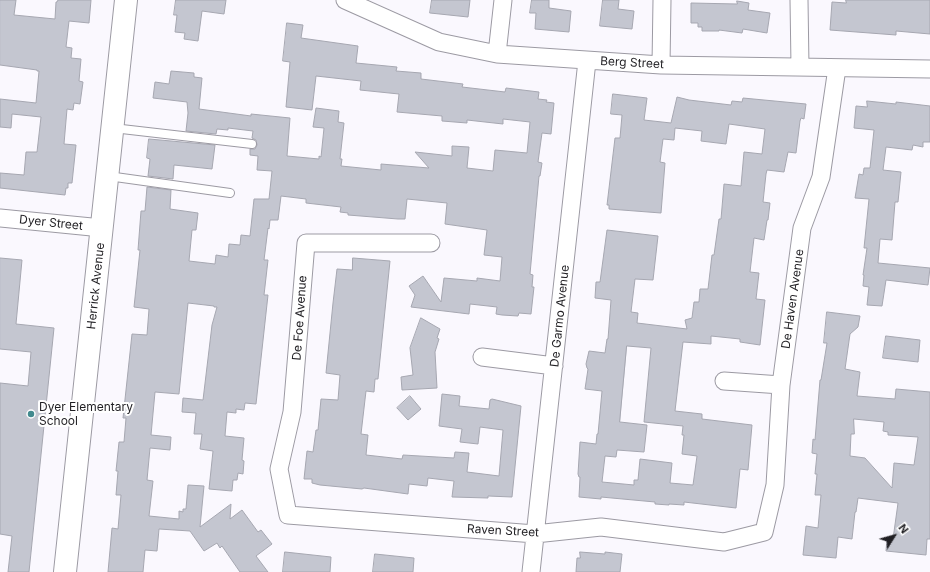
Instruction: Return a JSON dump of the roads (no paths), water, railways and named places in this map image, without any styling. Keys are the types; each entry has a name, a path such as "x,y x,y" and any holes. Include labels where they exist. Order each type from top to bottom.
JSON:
{"street":[{"name":"Herrick Avenue","path":"65,572 126,0"},
{"name":"Berg Street","path":"345,0 439,42 497,54 661,65 930,69"},
{"path":"497,54 503,0"},
{"path":"661,65 662,0"},
{"path":"799,0 800,66"},
{"name":"De Garmo Avenue","path":"532,572 587,60"},
{"name":"De Haven Avenue","path":"764,532 775,485 781,385 802,228 821,177 837,68"},
{"name":"Dyer Street","path":"0,218 102,228"},
{"name":"De Foe Avenue","path":"288,516 279,469 292,412 306,243 431,243"},
{"path":"482,357 554,366"},
{"path":"724,381 781,385"},
{"name":"Raven Street","path":"288,516 535,534 600,527 724,542 764,532"}],"lane":[{"path":"112,128 252,144"},
{"path":"108,176 230,193"}],"place":[{"name":"Dyer Elementary School","path":"31,414"}]}
